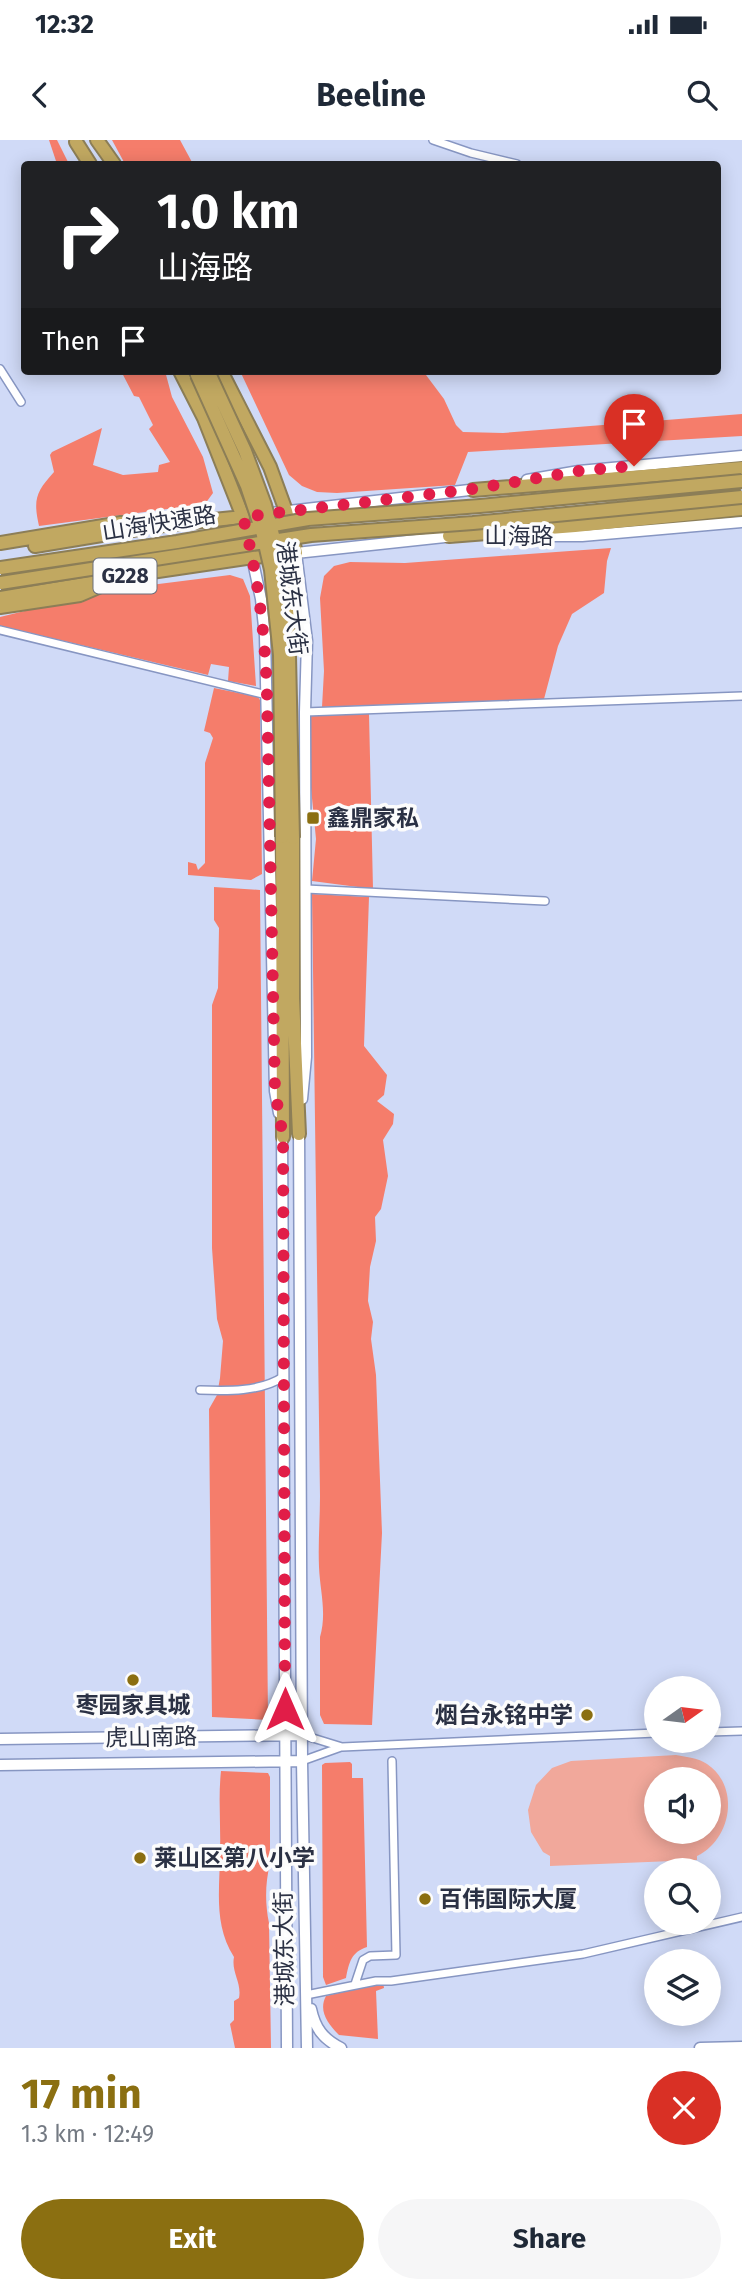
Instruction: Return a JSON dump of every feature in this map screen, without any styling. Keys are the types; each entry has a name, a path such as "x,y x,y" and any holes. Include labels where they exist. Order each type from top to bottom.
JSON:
{"highway":[{"path":"96,140 103,161"},
{"path":"96,140 112,161"},
{"path":"76,141 83,161"},
{"path":"76,141 88,161"},
{"name":"港城东大街","path":"182,375 204,418 243,517"},
{"name":"港城东大街","path":"202,375 245,450 265,505 282,569 288,610 288,838 283,1137"},
{"name":"港城东大街","path":"223,375 270,467 286,511 296,553"},
{"path":"473,489 742,468"},
{"name":"山海快速路","path":"0,568 177,542 308,519 742,481"},
{"name":"山海快速路","path":"0,583 311,535 473,523 742,497"},
{"path":"449,536 742,509"},
{"name":"G228","path":"0,543 121,523 155,526 243,517"},
{"path":"0,551 155,526"},
{"name":"G228","path":"0,607 80,595 124,576 296,553"},
{"path":"0,597 73,587 124,576"},
{"name":"港城东大街","path":"288,838 299,1134"}],"main road":[{"path":"243,517 473,489 579,471 742,456"},
{"name":"港城东大街","path":"243,517 253,557 265,636 275,1091 283,1137 286,2048"},
{"name":"山海路","path":"296,553 449,536 582,536 742,522"},
{"name":"港城东大街","path":"296,553 307,641 306,1056 299,1134 302,1761 307,2048"},
{"name":"虎山南路","path":"0,1739 303,1735"},
{"name":"虎山南路","path":"0,1765 302,1761"},
{"path":"306,1991 314,2023 322,2036 341,2048"},
{"path":"700,2048 742,2047"}],"street":[{"path":"433,140 504,161"},
{"path":"0,369 2,378 21,402"},
{"path":"0,630 267,695"},
{"path":"305,712 742,696"},
{"path":"306,890 545,901"},
{"path":"200,1391 270,1385 283,1377"},
{"path":"721,1732 742,1731"},
{"path":"303,1735 342,1746 644,1733"},
{"path":"302,1761 342,1746"},
{"path":"355,1984 363,1960 370,1956 396,1955 392,1761"},
{"path":"306,1991 376,1981 391,1982 583,1954 742,1917"}],"shaded area":[{"path":"49,140 57,140 68,161 56,161"},
{"path":"112,140 180,140 191,161 123,161"},
{"path":"123,375 166,375 172,397 203,457 213,493 205,504 39,526 36,502 43,485 54,472 50,455 52,452 102,428 93,465 123,475 158,472 159,465 170,462 149,429 153,425 139,397 134,396"},
{"path":"242,375 426,375 463,432 503,433 742,414 742,436 468,452 455,485 317,492 302,486 289,475"},
{"path":"611,548 604,593 572,614 558,646 544,699 322,707 324,671 320,598 324,576 334,566 350,562 405,563"},
{"path":"230,575 243,579 250,596 256,686 228,681 229,667 211,664 208,675 0,626 0,617 111,590"},
{"path":"214,688 258,697 260,700 262,874 251,880 188,875 188,862 196,864 198,870 205,863 205,763 213,738 210,733 204,731"},
{"path":"352,711 369,714 373,889 312,881 316,839 311,788 311,716"},
{"path":"214,887 260,890 268,1720 212,1717 209,1409 217,1395 223,1341 217,1319 212,1248 212,1005 218,988 219,928 214,920"},
{"path":"312,894 369,897 364,1046 387,1075 384,1095 377,1101 394,1114 393,1124 383,1140 388,1176 381,1209 375,1217 376,1241 370,1267 368,1301 373,1322 371,1339 376,1375 382,1533 372,1725 324,1724 320,1715 320,1637 323,1611 319,1558"},
{"path":"676,1755 700,1760 710,1767 644,1767 644,1844 713,1844 697,1858 644,1858 644,1862 550,1866 550,1856 543,1852 531,1832 528,1810 536,1785 552,1768 571,1761"},
{"path":"350,1762 352,1778 363,1778 367,1947 354,1955 346,1978 326,1985 323,1977 322,1765"},
{"path":"221,1771 268,1773 270,1777 270,1864 266,1894 271,2048 235,2048 230,2024 234,2020 234,2001 239,1998 240,1993 234,1957 220,1919"},
{"path":"721,1779 728,1799 721,1832"},
{"path":"383,1982 384,1988 376,1991 378,2039 339,2035 328,2022 324,2012 326,1996"}],"place":[{"name":"鑫鼎家私","path":"313,818"},
{"name":"枣园家具城","path":"133,1680"},
{"name":"烟台永铭中学","path":"587,1715"},
{"name":"莱山区第八小学","path":"140,1858"},
{"name":"百伟国际大厦","path":"425,1899"}],"route":[{"path":"285,1709 283,1137 275,1091 265,636 261,599 243,517 473,489 579,471 634,466"}]}
